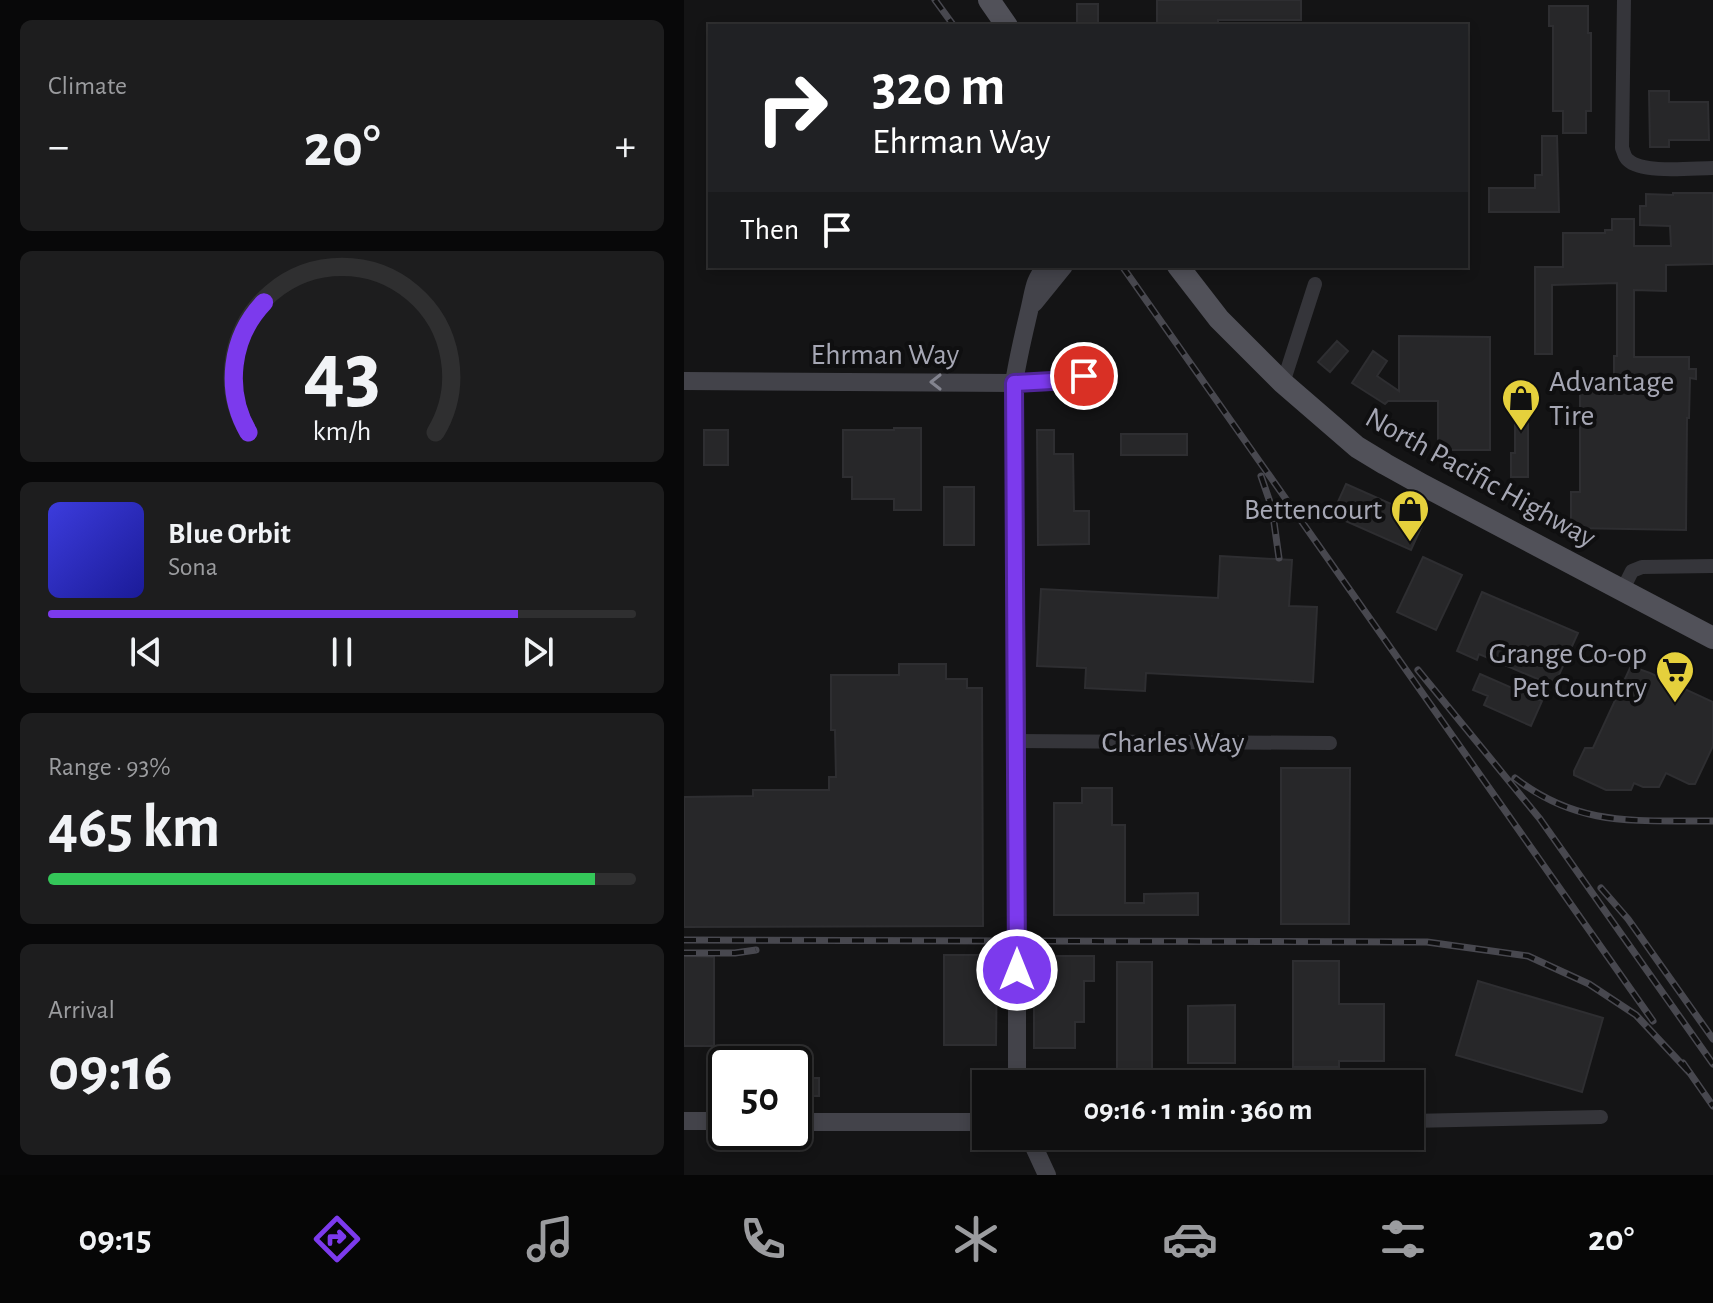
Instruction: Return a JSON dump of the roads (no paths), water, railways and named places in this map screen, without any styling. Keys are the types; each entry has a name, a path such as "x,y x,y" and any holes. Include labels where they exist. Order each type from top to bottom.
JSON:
{"main road":[{"path":"989,0 1006,24"},
{"path":"1017,1070 1014,383 1018,350 1037,276 1044,268"},
{"path":"1030,308 1062,268"},
{"name":"North Pacific Highway","path":"1178,269 1219,319 1283,383 1357,447 1713,638"},
{"name":"Ehrman Way","path":"684,381 1014,383"},
{"path":"684,1121 708,1121"},
{"path":"812,1122 972,1122"},
{"path":"1035,1150 1047,1175"}],"street":[{"path":"1624,0 1622,148 1627,160 1645,167 1713,168"},
{"path":"1283,383 1315,284"},
{"name":"Ehrman Way","path":"1014,383 1060,381 1084,376"},
{"path":"1622,591 1632,571 1642,567 1713,566"},
{"name":"Charles Way","path":"1017,741 1330,743"},
{"path":"1424,1121 1601,1117"}],"railway":[{"path":"935,0 953,24"},
{"path":"1123,268 1653,1021"},
{"path":"1261,476 1272,508 1279,558"},
{"path":"1418,670 1540,819 1713,1064"},
{"path":"1515,778 1563,806 1586,813 1634,820 1713,821"},
{"path":"1601,888 1628,919 1713,1039"},
{"path":"684,940 1427,942 1528,956 1589,984 1636,1015 1690,1073"},
{"path":"684,953 756,950"},
{"path":"1683,1063 1713,1106"}],"place":[{"name":"Advantage Tire","path":"1521,432"},
{"name":"Bettencourt","path":"1410,543"},
{"name":"Grange Co-op Pet Country","path":"1675,704"}]}
